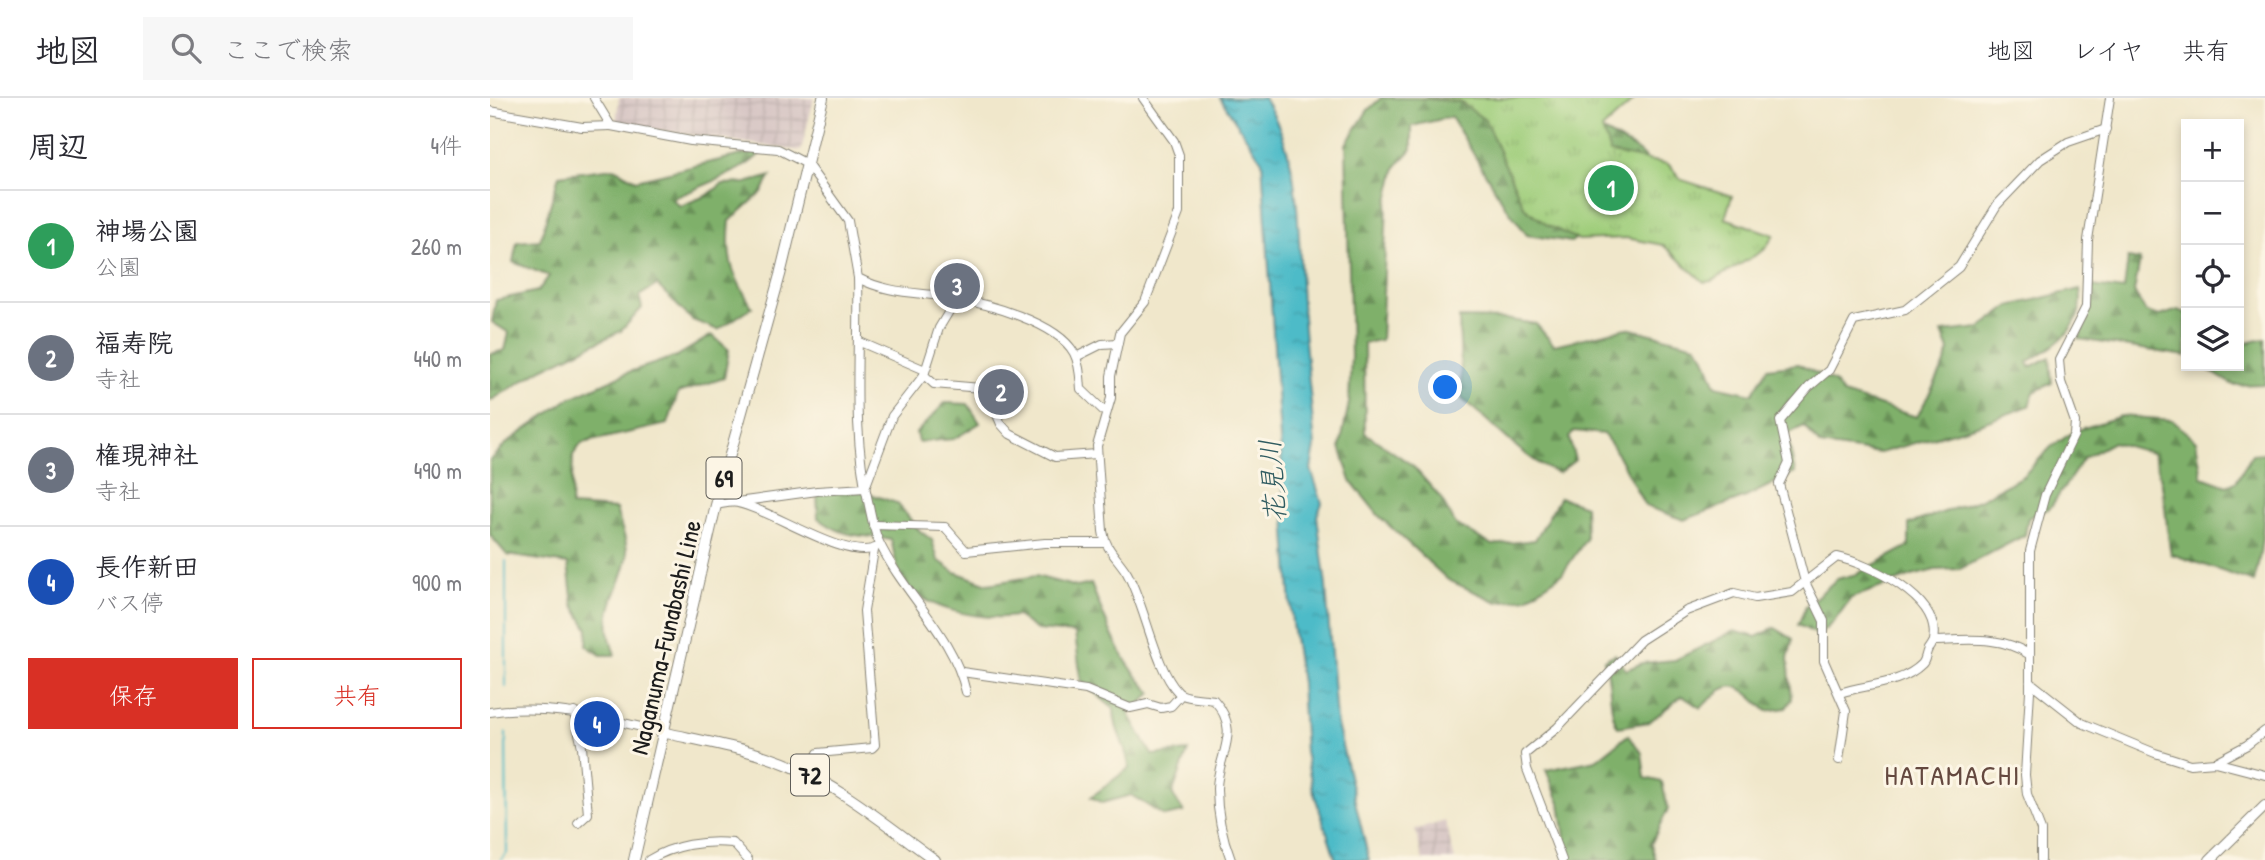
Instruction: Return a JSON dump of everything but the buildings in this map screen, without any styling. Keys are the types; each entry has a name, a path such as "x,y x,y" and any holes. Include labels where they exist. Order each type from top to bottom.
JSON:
{"main road":[{"name":"Naganuma-Funabashi Line","path":"634,859 666,733 716,505 780,275 823,98"},
{"name":"72","path":"666,733 736,748 810,775 833,787 935,860"},
{"path":"2210,860 2265,806"}],"street":[{"path":"594,98 611,126"},
{"path":"1143,98 1174,141 1179,155 1179,213 1145,302 1124,326 1118,343 1111,376 1111,398 1097,454 1104,543 1126,572 1170,683 1181,695 1214,701 1228,724 1228,738 1217,787 1225,841 1231,860"},
{"path":"2041,860 2040,830 2027,794 2025,775 2030,682 2030,551 2045,495 2074,435 2075,422 2061,383 2059,360 2086,307 2088,240 2110,98"},
{"path":"490,111 582,127 611,126 691,141 778,149 807,164 848,221 858,278 860,342 857,438 873,525 878,540 962,672 966,692"},
{"path":"1839,761 1846,728 1846,711 1824,661 1824,621 1805,582 1779,484 1789,463 1780,421 1809,387 1829,370 1854,321 1905,310 1959,267 1997,205 2039,160 2068,142 2106,129"},
{"path":"858,278 882,289 957,298 1044,326 1070,346 1076,357 1081,389 1106,413"},
{"path":"865,488 892,416 925,372 939,328 957,298"},
{"path":"860,342 925,372 934,384 981,388 990,398 1004,429 1055,457 1097,454"},
{"path":"1076,357 1102,344 1118,343"},
{"path":"716,505 817,491 865,488"},
{"path":"737,502 837,543 874,550"},
{"path":"873,525 945,527 965,551 1045,543 1104,543"},
{"path":"810,775 818,753 872,748 875,745 864,611 878,540"},
{"path":"1562,860 1527,769 1525,754 1557,728 1641,640 1686,611 1734,593 1755,598 1792,592 1837,557 1855,561 1915,596 1929,615 1934,640 1920,666 1887,682 1840,693"},
{"path":"1934,640 1997,641 2017,646 2030,655"},
{"path":"962,672 1086,690 1130,708 1148,704 1161,708 1171,706 1181,695"},
{"path":"2030,682 2082,723 2190,764 2215,762 2265,775"},
{"path":"490,712 520,708 574,712 666,733"},
{"path":"574,712 582,747 588,814 578,823"},
{"path":"2215,762 2247,745 2265,731"},
{"path":"634,859 647,860 674,847 723,842 733,843 748,860"}],"shaded area":[{"path":"619,98 814,98 801,151 616,124"},
{"path":"1445,821 1455,860 1423,860 1415,830"}],"green space":[{"path":"1381,98 1468,98 1590,124 1634,148 1673,183 1599,222 1571,242 1527,235 1504,204 1451,117 1412,126 1412,149 1396,167 1387,205 1381,340 1364,343 1365,433 1412,465 1440,497 1455,524 1492,545 1535,540 1560,497 1585,506 1586,539 1562,574 1527,598 1497,602 1448,580 1379,516 1351,481 1340,447 1349,403 1351,356 1346,144 1368,110"},
{"path":"1417,98 1629,98 1633,101 1602,129 1610,153 1668,164 1682,180 1732,196 1725,218 1774,235 1764,250 1712,281 1704,282 1663,245 1626,238 1579,240 1547,225 1524,207 1485,120 1460,102"},
{"path":"762,150 735,171 672,199 680,206 708,195 722,184 746,183 771,176 762,192 730,221 729,246 732,266 752,307 718,330 692,320 657,285 639,296 642,308 621,331 542,369 490,401 490,354 505,350 509,333 492,322 496,300 538,291 549,276 513,262 517,242 540,240 559,175 614,168 636,180"},
{"path":"2128,258 2140,260 2134,292 2146,312 2160,316 2181,311 2181,355 2079,339 2087,318 2092,286 2124,290"},
{"path":"2080,289 2079,314 2074,324 2049,349 2028,362 2030,367 2050,357 2052,383 2034,392 2029,406 1977,425 1880,453 1820,445 1804,426 1787,434 1795,473 1746,497 1684,520 1645,506 1614,448 1603,434 1574,431 1569,438 1575,460 1558,473 1533,460 1462,399 1459,318 1505,319 1536,324 1554,345 1627,328 1696,345 1704,355 1716,386 1752,394 1768,368 1798,364 1834,382 1843,394 1917,417 1944,366 1949,350 1942,332 1980,328 2010,306"},
{"path":"712,335 729,350 724,378 678,393 668,424 582,443 573,455 571,506 616,509 627,546 627,558 609,615 608,626 615,655 601,655 587,646 588,629 573,604 568,564 507,555 490,535 490,460 508,442 570,398 629,372 677,356"},
{"path":"2265,339 2265,384 2233,385 2210,371 2244,371 2244,343"},
{"path":"945,403 968,404 980,423 954,439 918,442 916,433"},
{"path":"2121,416 2172,420 2196,441 2202,477 2227,486 2236,482 2252,454 2265,453 2262,535 2254,582 2171,554 2163,490 2152,453 2113,442 2084,458 2050,508 2028,518 2025,535 1960,569 1935,570 1912,576 1851,598 1835,620 1819,635 1798,625 1806,606 1837,579 1857,574 1909,546 1909,524 1979,500 2023,476 2051,447 2075,431"},
{"path":"861,491 897,503 920,531 932,540 938,560 955,572 988,584 1036,576 1077,587 1091,584 1123,656 1152,693 1129,714 1152,755 1188,751 1172,794 1184,812 1164,816 1131,795 1102,803 1091,797 1129,768 1114,709 1081,681 1075,633 1037,630 1017,616 986,617 951,610 920,596 907,585 899,572 891,540 845,533 818,518 817,493"},
{"path":"1775,628 1793,639 1788,658 1792,699 1786,708 1767,711 1741,689 1727,687 1701,708 1682,696 1649,722 1618,727 1612,712 1604,660 1615,654 1626,670 1642,663 1675,660 1734,631 1756,637"},
{"path":"1628,735 1642,753 1645,778 1662,782 1668,809 1651,844 1656,860 1568,860 1560,803 1546,770 1596,760"}],"water":[{"path":"1220,98 1264,98 1277,122 1292,171 1315,447 1311,469 1322,503 1317,516 1326,586 1336,720 1369,860 1336,860 1313,790 1305,752 1301,683 1292,624 1262,161"}],"waterway":[{"path":"506,561 506,687"},
{"path":"501,860 507,853 506,733"}],"place":[{"name":"神場公園","path":"1611,188"},
{"name":"権現神社","path":"957,286"},
{"name":"福寿院","path":"1001,392"},
{"name":"長作新田","path":"597,724"}],"district":[{"name":"HATAMACHI","path":"1953,775"}],"water label":[{"name":"花見川","path":"1272,481"}]}
